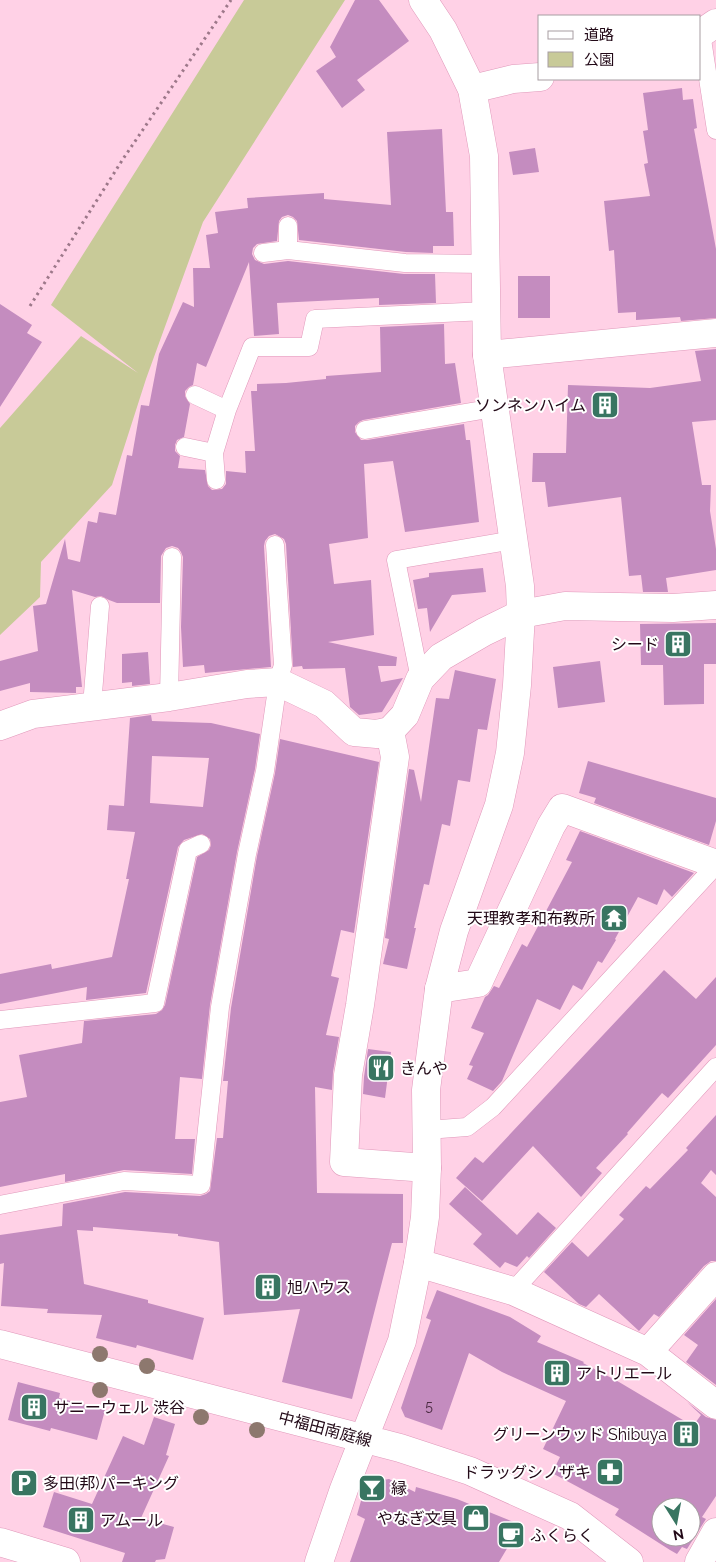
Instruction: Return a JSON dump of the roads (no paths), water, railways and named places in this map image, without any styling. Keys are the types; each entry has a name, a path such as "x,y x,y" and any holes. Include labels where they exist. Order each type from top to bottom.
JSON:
{"street":[{"path":"319,1562 344,1489 402,1341 418,1263 425,1217 427,1168 426,1090 440,989 454,931 498,805 510,753 518,685 521,614 514,540 487,355 484,156 472,88 443,30 422,0"},
{"path":"472,88 513,79 538,77"},
{"path":"487,355 716,333"},
{"path":"0,726 33,714 169,697 247,684 278,682 324,704 354,732 377,734 390,731 405,715 420,679 441,656 521,614 564,606 673,608 716,606"},
{"path":"390,731 395,757 360,1005 348,1075 344,1162 427,1168"},
{"path":"440,989 478,983 551,826 562,808 716,864"},
{"path":"418,1263 513,1291 648,1352 716,1405"},
{"path":"648,1352 716,1276"},
{"name":"中福田南庭線","path":"1,1349 400,1448 470,1471 570,1516 629,1562"},
{"path":"698,1562 716,1532"},
{"path":"0,1542 66,1562"}],"lane":[{"path":"706,30 716,130"},
{"path":"288,226 288,250"},
{"path":"263,253 288,250 406,263 485,264"},
{"path":"216,480 214,453 227,410 252,347 309,347 315,319 486,311"},
{"path":"196,395 227,410"},
{"path":"365,430 494,408"},
{"path":"186,447 214,453"},
{"path":"420,679 396,560 514,540"},
{"path":"0,1205 124,1181 201,1184 220,1007 247,854 265,771 278,682 283,665 275,545"},
{"path":"169,697 172,557"},
{"path":"92,706 100,606"},
{"path":"0,1020 155,1003 188,850 201,844"},
{"path":"427,1130 467,1127 493,1107 716,864"},
{"path":"513,1291 716,1067"}],"place":[{"name":"ソンネンハイム","path":"605,405"},
{"name":"シード","path":"678,644"},
{"name":"天理教孝和布教所","path":"614,918"},
{"name":"きんや","path":"381,1068"},
{"name":"旭ハウス","path":"268,1287"},
{"name":"アトリエール","path":"557,1373"},
{"name":"サニーウェル 渋谷","path":"34,1407"},
{"name":"グリーンウッド Shibuya","path":"686,1434"},
{"name":"ドラッグシノザキ","path":"610,1472"},
{"name":"多田(邦)パーキング","path":"24,1483"},
{"name":"縁","path":"372,1488"},
{"name":"やなぎ文具","path":"476,1518"},
{"name":"アムール","path":"81,1520"},
{"name":"ふくらく","path":"511,1535"}]}
